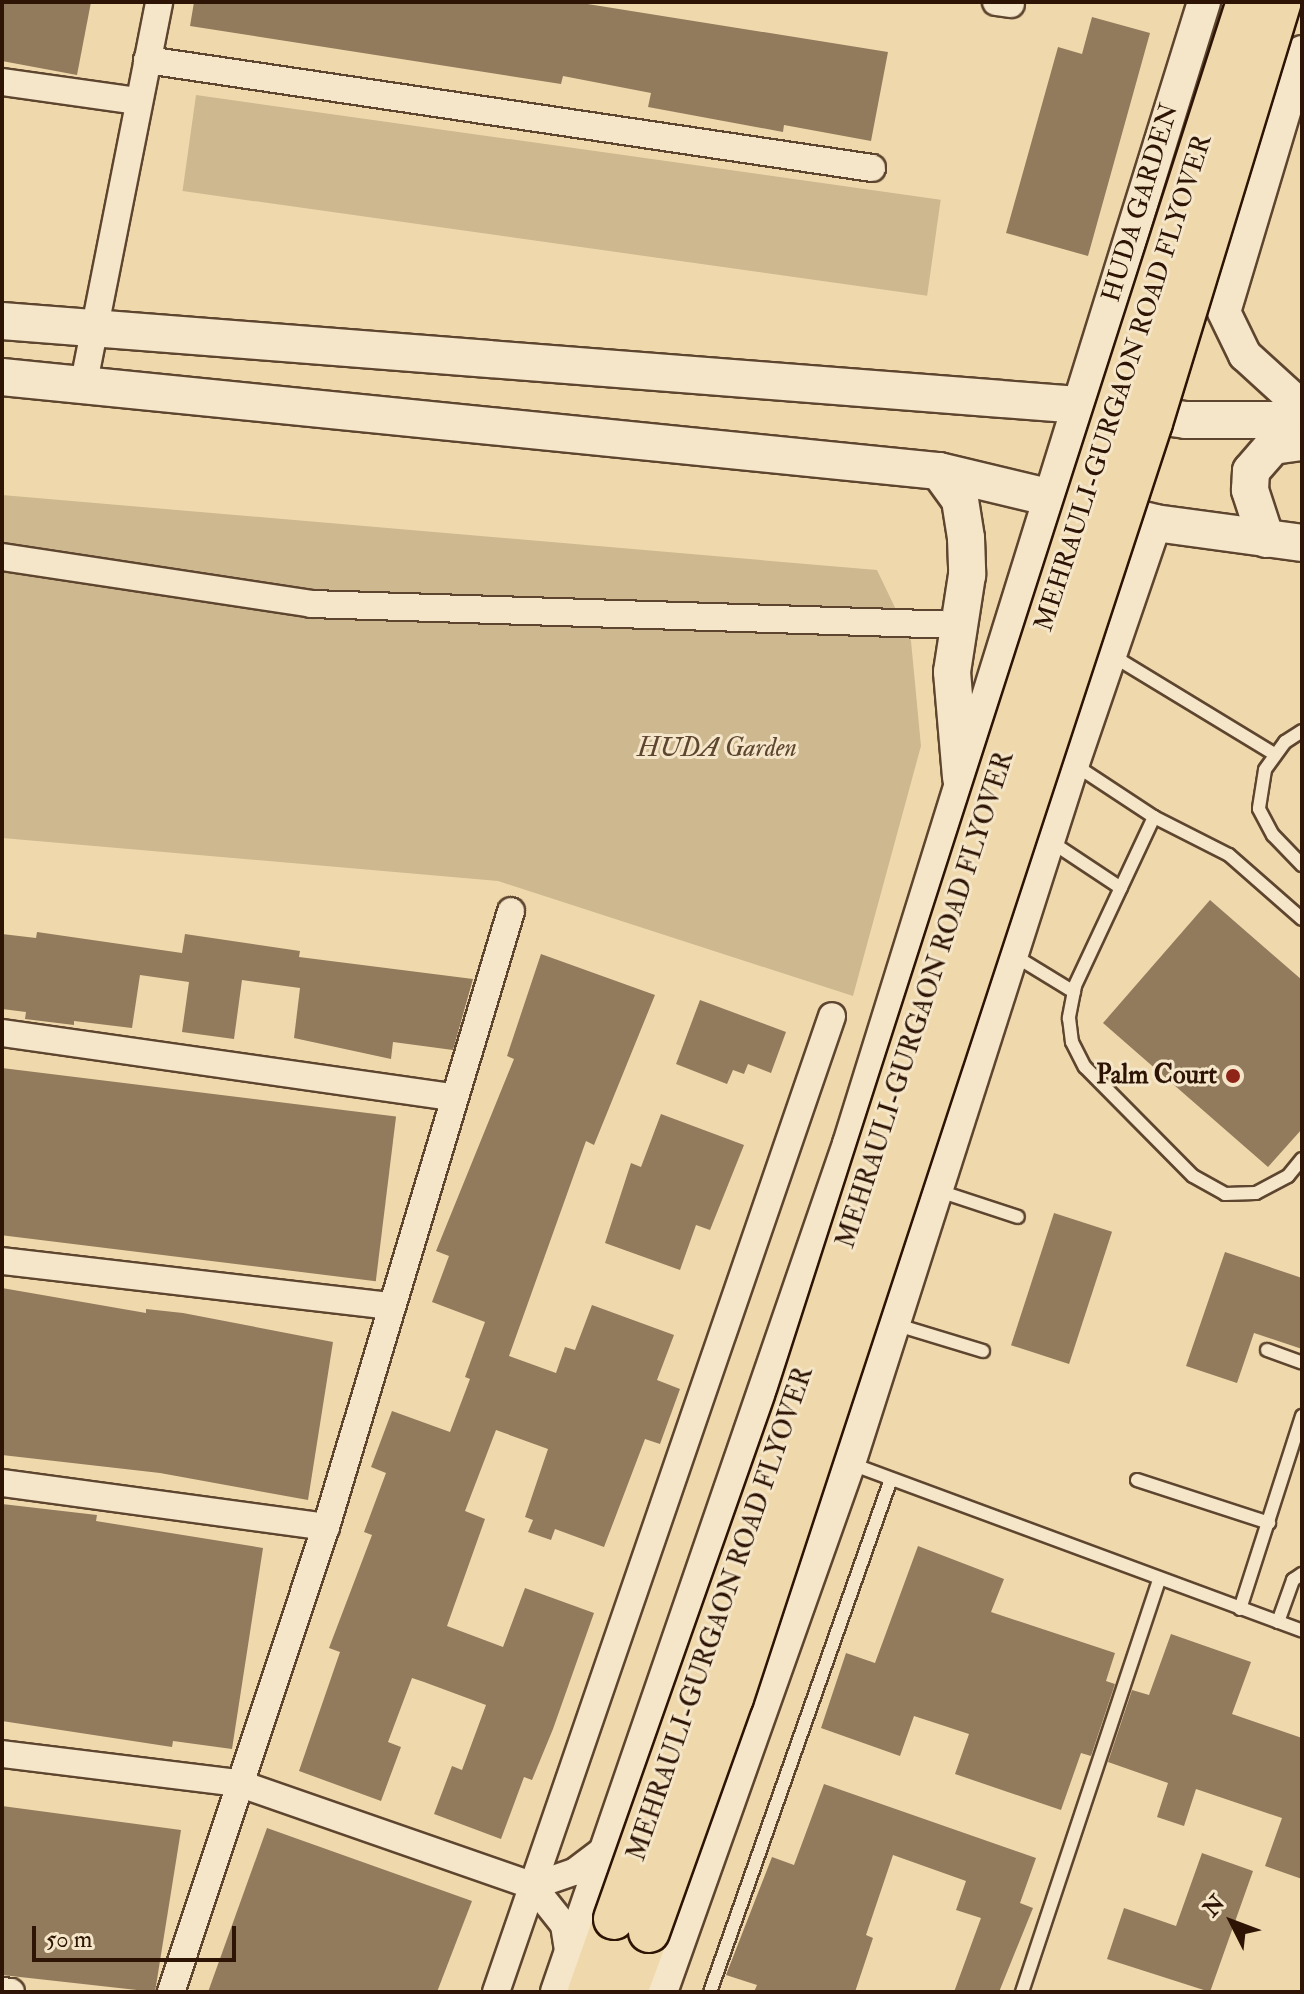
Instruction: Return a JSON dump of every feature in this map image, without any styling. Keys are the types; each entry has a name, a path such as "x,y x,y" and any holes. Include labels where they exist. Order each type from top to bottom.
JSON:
{"main road":[{"name":"MEHRAULI-GURGAON ROAD FLYOVER","path":"627,1992 631,1926 1247,2"},
{"name":"MEHRAULI-GURGAON ROAD FLYOVER","path":"588,1992 631,1926 733,1698 1147,436 1281,2"},
{"path":"2,321 1078,405 1186,420 1302,420"},
{"path":"2,377 939,471 1054,496 1155,523 1302,543"},
{"path":"1266,539 1250,490 1251,471 1273,446 1302,442"},
{"path":"939,471 960,500 966,538 967,575 952,672 961,778"}],"street":[{"path":"83,387 159,2"},
{"name":"HUDA GARDEN","path":"557,1992 849,1144 961,778 1054,496 1078,405 1204,2"},
{"path":"1302,52 1224,312 1235,341 1259,372 1302,407"},
{"path":"147,60 872,168"},
{"path":"2,82 138,101"},
{"path":"1133,231 1238,257"},
{"path":"661,1992 849,1463 1073,763 1155,523"},
{"path":"2,557 311,604 957,625"},
{"path":"1001,656 1099,686"},
{"path":"171,1992 238,1783 326,1527 451,1097 511,911"},
{"path":"496,1992 832,1016"},
{"path":"2,1033 451,1097"},
{"path":"2,1261 391,1306"},
{"path":"2,1483 326,1527"},
{"path":"2,1754 238,1783 533,1886 564,1925 569,1957"},
{"path":"533,1886 574,1872 607,1847"},
{"path":"2,1991 11,1992"}],"lane":[{"path":"1110,655 1274,754"},
{"path":"1302,731 1274,754 1265,770 1259,809 1273,835 1302,865"},
{"path":"1073,763 1154,817 1229,855 1302,919"},
{"path":"1154,817 1074,992 1072,1042 1085,1067 1193,1176 1225,1194 1256,1193 1288,1176 1302,1159"},
{"path":"1048,840 1121,888"},
{"path":"1012,954 1074,992"},
{"path":"936,1190 1018,1217"},
{"path":"894,1324 983,1351"},
{"path":"1267,1350 1302,1363"},
{"path":"1240,1609 1302,1416"},
{"path":"849,1463 1302,1631"},
{"path":"710,1992 891,1479"},
{"path":"1137,1480 1269,1523"},
{"path":"1278,1622 1293,1580 1302,1574"},
{"path":"1022,1992 1159,1580"}],"green space":[{"path":"196,95 941,200 927,296 183,191"},
{"name":"HUDA Garden","path":"2,495 877,570 911,641 921,746 853,996 498,881 2,838"}],"building":[{"path":"2,2 91,2 77,75 2,61"},
{"path":"194,2 575,2 888,52 871,141 784,125 783,132 648,107 651,93 563,76 561,84 190,26"},
{"path":"1092,17 1150,33 1088,256 1006,233 1058,47 1082,54"},
{"name":"Palm Court","path":"1210,900 1302,980 1302,1129 1268,1167 1103,1023"},
{"path":"37,932 182,953 185,934 300,951 299,957 473,979 453,1050 393,1042 391,1059 294,1038 300,988 242,980 234,1039 182,1032 189,982 140,975 132,1028 74,1021 74,1025 25,1019 26,1012 2,1009 2,934 36,938"},
{"path":"541,954 655,995 594,1145 586,1141 509,1356 556,1373 565,1347 575,1350 592,1305 674,1335 657,1380 680,1389 660,1444 645,1439 604,1547 555,1529 551,1540 528,1532 533,1520 525,1517 548,1449 496,1430 465,1511 485,1519 447,1626 503,1647 525,1588 594,1613 553,1729 532,1780 524,1777 501,1839 434,1814 452,1766 462,1770 486,1705 424,1682 412,1678 388,1742 401,1747 381,1801 299,1771 340,1652 329,1648 372,1535 364,1532 386,1473 371,1467 392,1411 450,1432 470,1379 465,1377 485,1322 432,1302 449,1256 436,1251 514,1059 507,1056"},
{"path":"700,1000 786,1032 771,1073 748,1064 744,1074 733,1070 727,1084 676,1064"},
{"path":"2,1068 396,1116 376,1281 2,1235"},
{"path":"661,1114 744,1145 710,1230 696,1225 680,1270 605,1243 631,1163 641,1167"},
{"path":"1054,1213 1112,1232 1069,1364 1011,1345"},
{"path":"1225,1252 1302,1278 1302,1349 1254,1333 1237,1383 1186,1366"},
{"path":"2,1288 146,1313 146,1309 183,1313 333,1342 308,1500 160,1473 2,1455"},
{"path":"2,1504 97,1515 96,1521 263,1548 232,1749 173,1741 172,1747 2,1721"},
{"path":"918,1546 1004,1579 991,1612 1115,1653 1106,1681 1115,1684 1091,1756 1081,1753 1061,1810 955,1774 969,1734 914,1716 900,1756 821,1728 846,1653 875,1663"},
{"path":"1171,1634 1251,1662 1232,1714 1302,1738 1302,1879 1265,1866 1282,1818 1196,1789 1184,1826 1157,1817 1168,1783 1108,1762 1132,1690 1149,1695"},
{"path":"824,1784 1036,1858 1020,1903 1033,1908 999,1992 954,1992 981,1918 956,1910 966,1881 893,1855 866,1935 873,1938 855,1992 754,1992 757,1985 726,1975 772,1857 794,1865"},
{"path":"2,1806 181,1830 155,1992 2,1975"},
{"path":"267,1828 472,1901 437,1992 208,1992"},
{"path":"1202,1853 1253,1871 1210,1992 1107,1959 1124,1908 1176,1926"}],"place":[{"name":"Palm Court","path":"1233,1076"}]}
